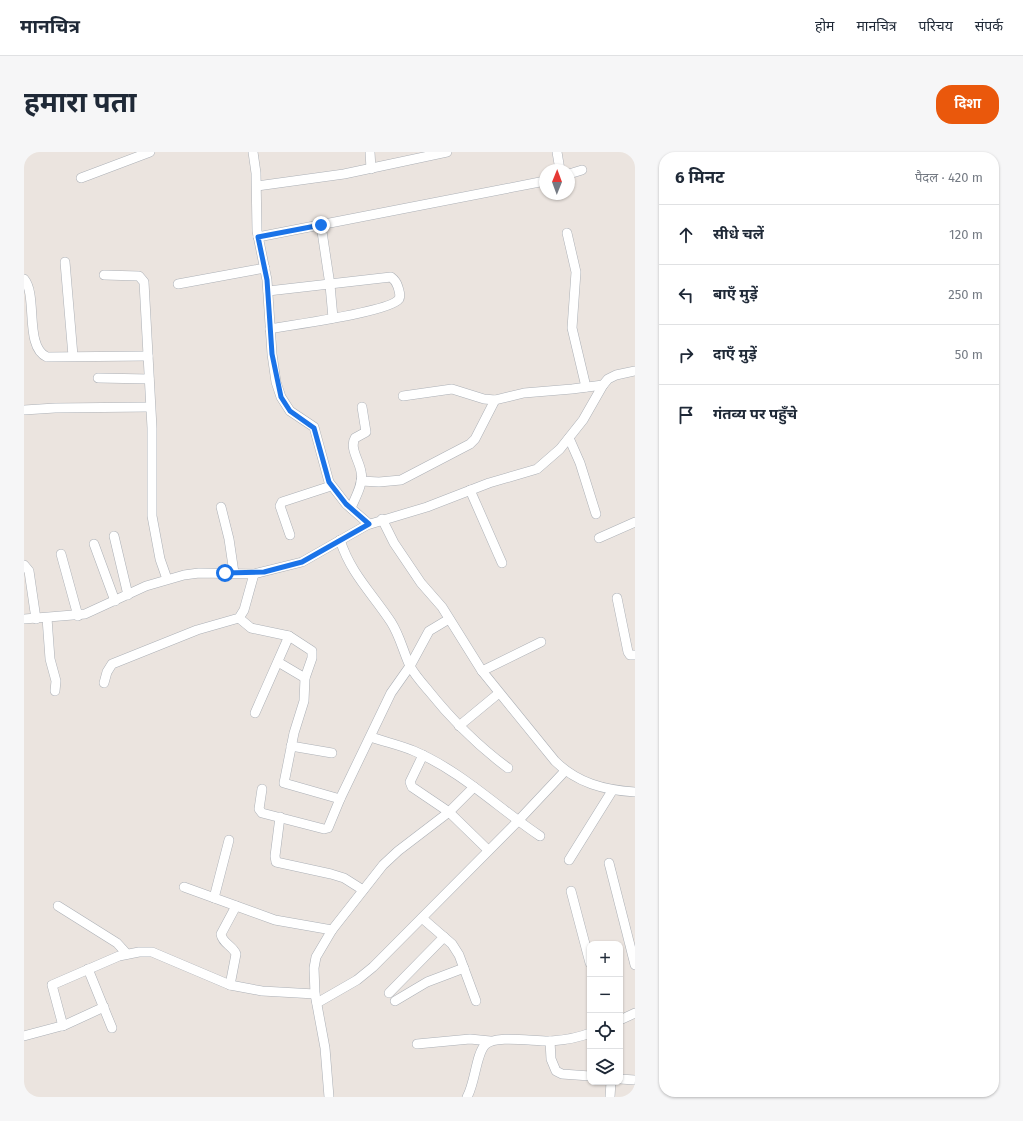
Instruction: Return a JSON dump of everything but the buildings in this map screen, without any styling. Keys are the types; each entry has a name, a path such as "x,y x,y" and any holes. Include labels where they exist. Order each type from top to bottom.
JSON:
{"street":[{"path":"81,178 148,152"},
{"path":"254,152 257,186 258,237 268,291 272,354 281,397 290,411 314,428 331,486 351,508 369,524"},
{"path":"370,152 370,169"},
{"path":"257,186 370,169 447,152"},
{"path":"557,152 559,164"},
{"path":"575,172 582,170"},
{"path":"258,237 539,182"},
{"path":"321,225 330,285 333,318"},
{"path":"567,234 576,272 572,328 586,387"},
{"path":"65,262 74,356"},
{"path":"178,284 264,268"},
{"path":"104,275 142,278 146,301 152,516 160,559 167,579"},
{"path":"268,291 391,277 395,279 400,294 400,298 395,302 381,307 333,318 270,329"},
{"path":"24,279 28,287 33,335 36,347 41,355 47,357 148,356"},
{"path":"24,619 78,616 115,601 146,586 167,579 199,573 254,574 302,562 369,524 427,507 470,490 537,469 550,460 569,438 583,420 608,379 616,375 635,371"},
{"path":"98,378 149,379"},
{"path":"403,396 452,389 495,400 524,393 603,385"},
{"path":"361,481 379,482 401,480 470,444 475,439 495,400"},
{"path":"24,410 55,408 150,407"},
{"path":"351,508 361,481 362,472 353,445 355,438 366,432 362,407"},
{"path":"569,438 580,463 596,514"},
{"path":"290,536 280,511 282,502 331,486"},
{"path":"470,490 502,563"},
{"path":"221,507 230,539 234,573"},
{"path":"382,519 394,543 421,583 449,619 482,671 555,761 565,771 599,788 612,791 635,792"},
{"path":"599,538 635,522"},
{"path":"114,536 128,595"},
{"path":"340,540 346,558 355,575 377,601 394,627 410,666 440,705 459,726 490,755 508,768"},
{"path":"94,544 115,601"},
{"path":"61,554 78,616"},
{"path":"24,565 28,571 36,619"},
{"path":"104,683 107,672 112,664 197,630 239,618 244,610 254,574"},
{"path":"618,598 628,652 630,655 635,655"},
{"path":"47,618 50,659 56,681 55,691"},
{"path":"239,618 251,628 289,636 312,651 312,658 305,678 304,701 291,746 284,783 340,799"},
{"path":"262,789 260,812 327,829 340,799 392,693 410,666 429,631 449,619"},
{"path":"255,713 289,636"},
{"path":"482,671 541,642"},
{"path":"278,662 305,678"},
{"path":"459,726 499,693"},
{"path":"370,737 398,745 423,755 474,787 540,836"},
{"path":"291,746 332,753"},
{"path":"423,755 410,785 449,812 488,850"},
{"path":"317,1003 357,980 373,967 518,821 565,771"},
{"path":"329,1097 325,1048 315,994 314,968 316,957 332,930 362,890 398,851 449,812 474,787"},
{"path":"569,860 612,791"},
{"path":"280,817 275,856 276,862 344,878 362,890"},
{"path":"214,898 229,840"},
{"path":"609,863 635,965"},
{"path":"184,887 275,920 332,930"},
{"path":"571,891 587,952"},
{"path":"58,906 117,943 127,954"},
{"path":"230,985 236,954 234,950 222,939 221,934 236,906"},
{"path":"422,918 444,937 459,954 476,1001"},
{"path":"389,993 444,937"},
{"path":"63,1026 52,985 108,960 127,954 146,951 152,952 230,985 262,991 315,994"},
{"path":"395,1002 427,982 464,968"},
{"path":"88,969 112,1028"},
{"path":"24,1036 63,1026 104,1007"},
{"path":"623,1019 635,1013"},
{"path":"416,1044 470,1039 490,1041 550,1041 587,1034"},
{"path":"467,1097 472,1087 481,1052 484,1045 490,1041"},
{"path":"550,1041 551,1059 556,1071 562,1074 587,1076"},
{"path":"623,1079 635,1080"},
{"path":"610,1097 611,1085"}],"route":[{"path":"225,573 254,574 302,562 369,524 336,494 329,482 323,463 318,435 314,428 290,411 281,397 276,382 272,354 267,280 258,237 321,225"}]}
